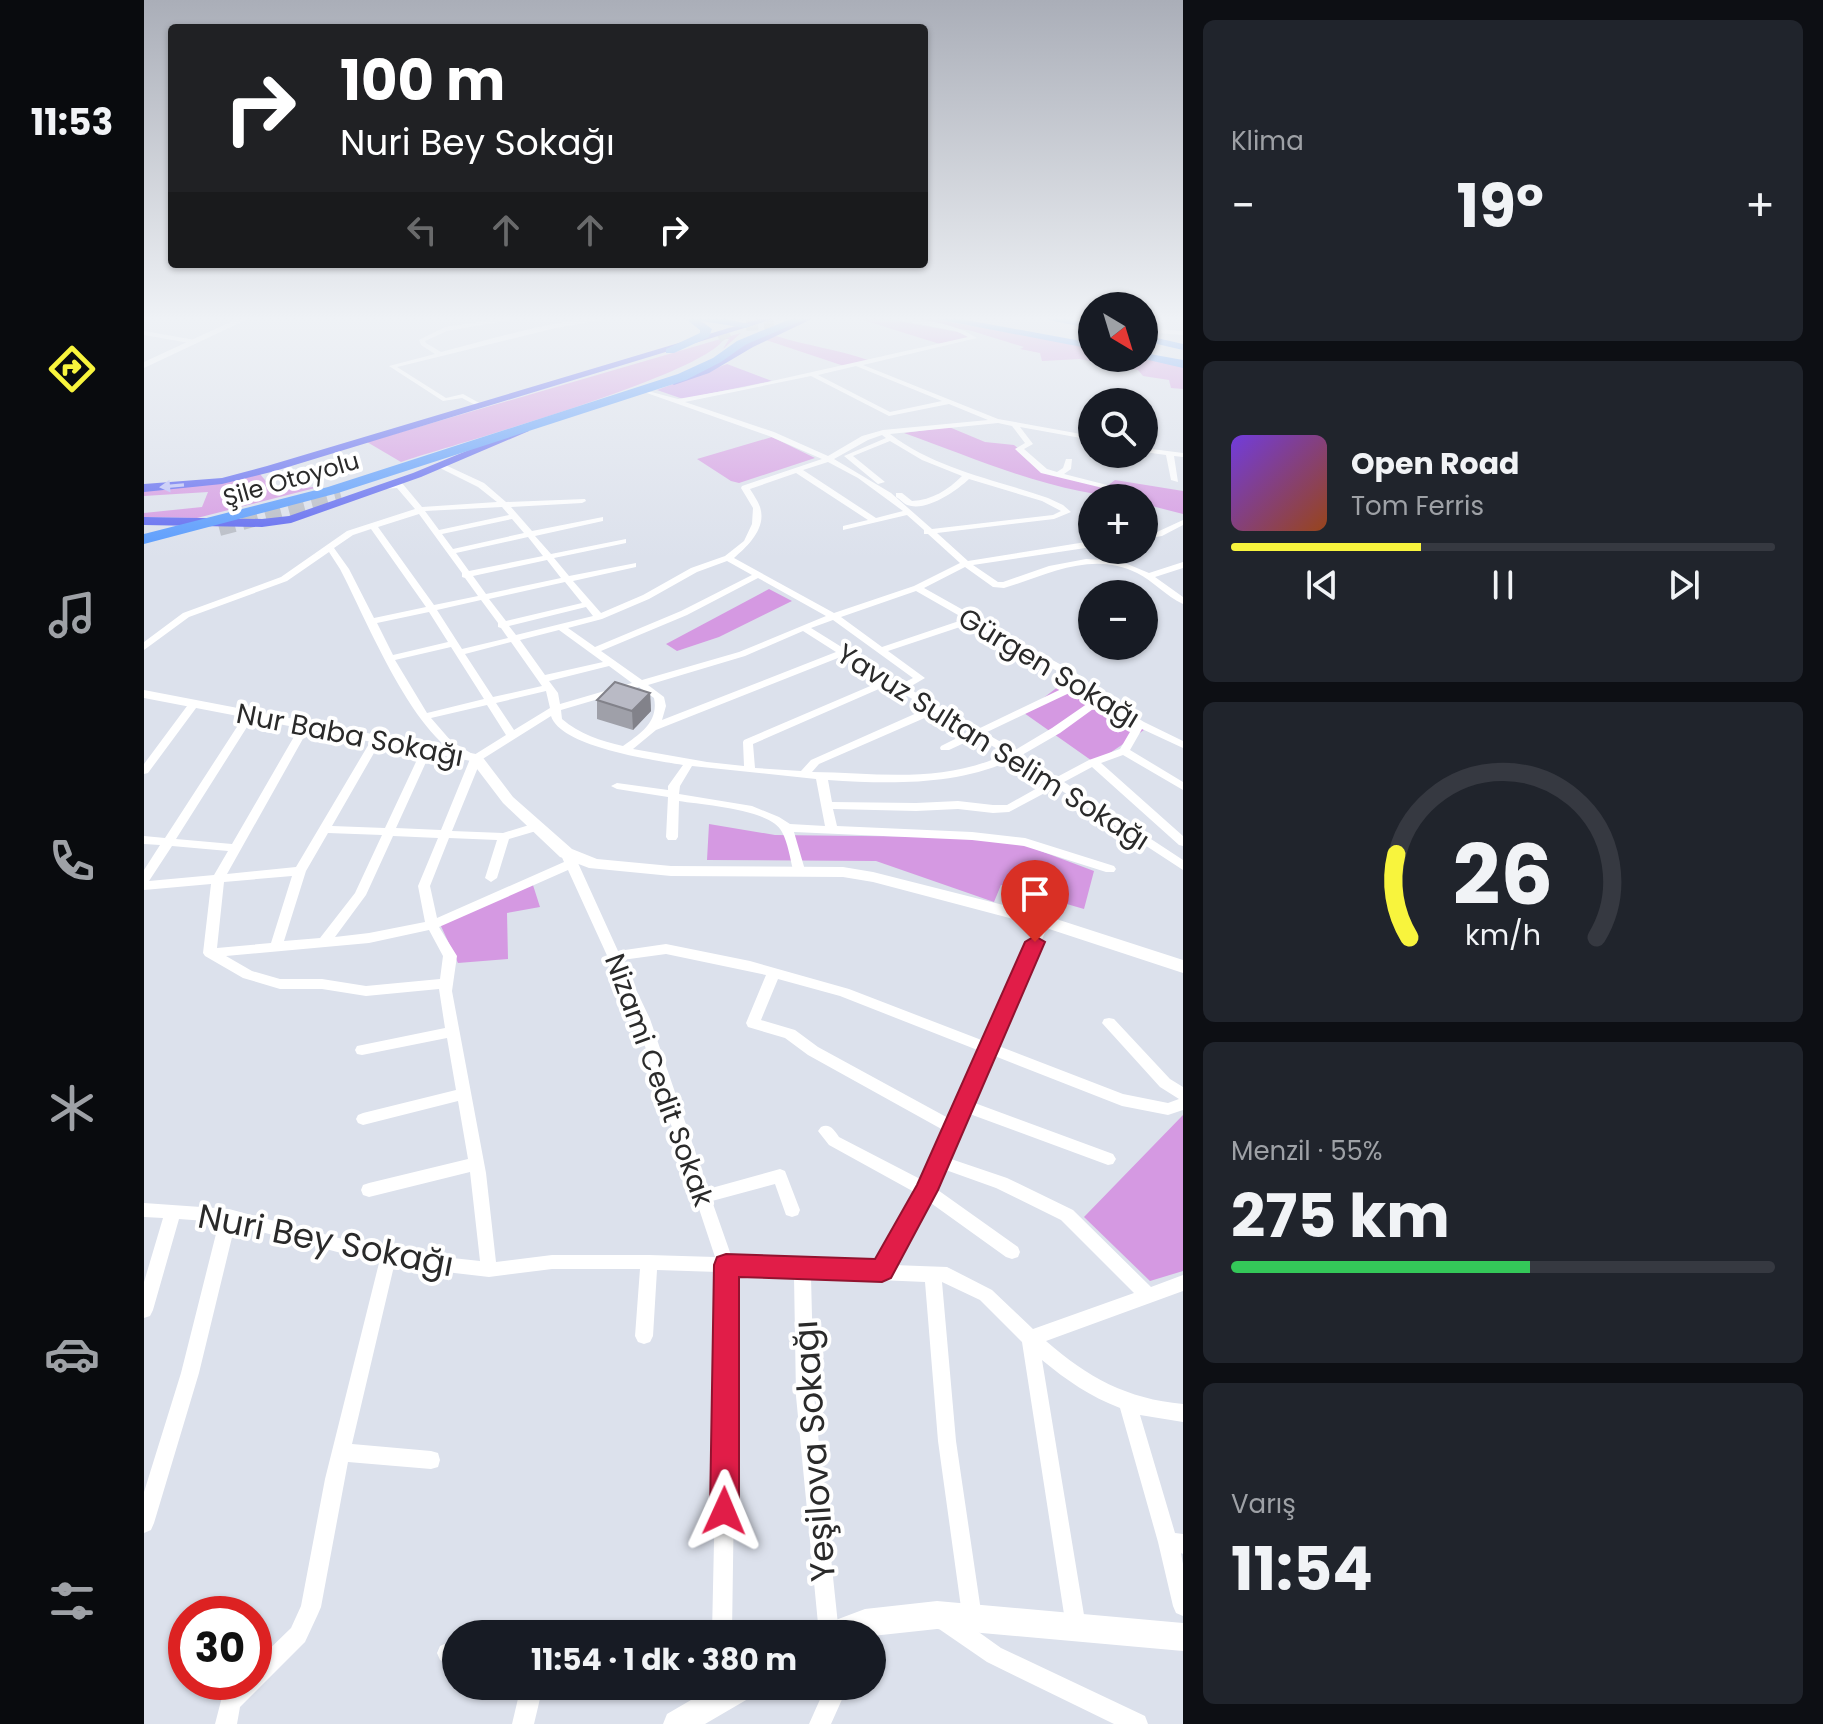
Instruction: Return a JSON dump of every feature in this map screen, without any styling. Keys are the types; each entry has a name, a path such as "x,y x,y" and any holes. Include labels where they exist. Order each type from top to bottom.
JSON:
{"highway":[{"name":"Şile Otoyolu","path":"144,539 377,473 617,397"},
{"name":"Şile Otoyolu","path":"144,539 278,507 619,397"},
{"path":"144,539 295,512 485,441"},
{"path":"341,496 455,458"}],"main road":[{"path":"144,488 248,475 510,397"},
{"path":"144,521 223,524 291,519 620,397"},
{"name":"Nur Baba Sokağı","path":"144,694 304,728 476,758 508,800 539,826 569,858"},
{"path":"569,858 595,864 671,871 799,870 873,877 1044,921 1183,967"},
{"path":"886,1624 937,1615 1183,1637"},
{"path":"677,1724 713,1700"}],"street":[{"path":"466,397 481,406"},
{"path":"668,397 776,436 862,478 909,512 927,532 965,564 996,585 1057,566 1084,564"},
{"path":"676,401 694,397"},
{"path":"857,397 889,414 950,402"},
{"path":"939,397 998,421 1078,435"},
{"path":"391,658 456,648 599,617 646,597 694,570 728,558 748,542 757,517 755,504 745,488 828,459 865,438 998,421"},
{"path":"1014,424 1029,444 1019,449 1044,471 1092,484"},
{"path":"887,435 967,476 1052,502 1067,512 1054,517 927,532"},
{"path":"887,435 848,456 910,503 943,496 967,476"},
{"path":"1158,452 1183,455"},
{"path":"1170,454 1175,480"},
{"path":"1058,475 1067,469 1069,461"},
{"path":"441,465 481,485 504,504 599,617"},
{"path":"797,470 873,520"},
{"path":"383,487 399,485 421,511 546,683 557,708 557,720 572,733 625,750 689,763 750,770 872,779 931,777 973,772 1061,729 1100,699"},
{"path":"144,647 177,620 284,579 350,533 421,511 582,501"},
{"path":"846,528 909,512"},
{"path":"436,533 513,516"},
{"path":"449,552 600,519"},
{"path":"1158,534 1183,522"},
{"path":"373,526 431,609 512,736"},
{"path":"465,575 623,541"},
{"path":"329,546 346,569 407,689 444,743 455,751 476,758"},
{"path":"489,1270 465,1093 452,1032 446,983 450,956 432,925 424,886 476,758 557,708 742,654 804,627 917,588 965,564 1078,546"},
{"path":"728,558 834,617 920,678 901,688"},
{"path":"1117,564 1148,576 1183,601"},
{"path":"372,621 633,565"},
{"path":"1148,576 1183,565"},
{"path":"593,651 684,613 756,576"},
{"name":"Gürgen Sokağı","path":"917,588 1083,683 1100,699 1140,724 1183,745"},
{"path":"501,625 588,604"},
{"path":"881,650 970,620"},
{"path":"559,626 659,697 662,704 655,727"},
{"name":"Yavuz Sultan Selim Sokağı","path":"804,627 975,734 1012,753 1183,866"},
{"path":"625,750 655,727 844,652"},
{"path":"426,716 491,703 611,663"},
{"path":"750,770 748,742 889,681"},
{"path":"945,748 1083,683"},
{"path":"144,771 194,704"},
{"path":"805,774 815,762 935,709"},
{"path":"144,883 166,842 249,716"},
{"path":"827,805 1009,808 1093,762 1124,751 1140,724"},
{"path":"210,953 218,879 304,728"},
{"path":"276,947 300,871 377,739"},
{"path":"324,942 360,895 427,749"},
{"path":"1124,751 1183,787"},
{"path":"1093,762 1183,842"},
{"path":"672,837 674,786 689,763"},
{"path":"821,775 832,830"},
{"path":"617,786 772,816 787,828 799,870"},
{"path":"325,829 504,837 539,826"},
{"path":"787,828 972,836 1025,842 1110,869"},
{"path":"491,878 504,837"},
{"path":"144,840 235,848"},
{"path":"210,953 369,938 432,925 569,858"},
{"name":"Nizami Cedit Sokak","path":"569,858 643,1019 726,1265"},
{"path":"144,883 300,871"},
{"path":"882,1270 926,1190 965,1106 1044,921"},
{"path":"616,956 666,949 774,973 844,992 1122,1100 1168,1109 1183,1104"},
{"path":"210,953 248,975 280,984 322,984 366,991 446,983"},
{"path":"774,973 753,1023 790,1034 813,1051 953,1128"},
{"path":"1109,1023 1165,1083 1183,1095"},
{"path":"362,1050 452,1032"},
{"path":"363,1119 465,1093"},
{"path":"965,1106 1108,1159"},
{"path":"826,1131 834,1141 926,1190 1012,1252"},
{"path":"937,1161 1001,1183 1067,1215 1148,1295"},
{"path":"369,1190 476,1164"},
{"path":"702,1197 780,1176 792,1210"},
{"name":"Nuri Bey Sokağı","path":"144,1210 229,1216 388,1258 489,1270 552,1262 649,1262 947,1275 986,1295 1030,1338 1079,1379 1128,1404 1155,1413 1183,1413"},
{"path":"144,1310 173,1212"},
{"path":"144,1523 190,1373 229,1216"},
{"path":"272,1661 298,1635 311,1607 341,1452 388,1258"},
{"path":"644,1336 649,1262"},
{"path":"722,1620 726,1265"},
{"name":"Yeşilova Sokağı","path":"802,1268 805,1396 830,1620"},
{"path":"933,1274 947,1441 972,1618"},
{"path":"1076,1627 1030,1338 1183,1283"},
{"path":"1128,1404 1175,1543 1183,1606"},
{"path":"341,1452 431,1460"},
{"path":"937,1615 994,1655 1137,1724"},
{"path":"226,1724 232,1700"},
{"path":"523,1724 529,1700"},
{"path":"820,1724 831,1700"}],"shaded area":[{"path":"520,397 603,397 401,462 367,442"},
{"path":"949,427 985,442 1014,445 1047,472 1098,484 1078,484 1078,491 1052,485 904,433"},
{"path":"772,437 815,458 739,483 697,459"},
{"path":"260,474 274,491 323,486 197,518 144,517 144,513 202,507 208,492 144,496 144,491 233,481"},
{"path":"1115,480 1140,484 1110,484"},
{"path":"1158,487 1183,491 1183,514 1158,508"},
{"path":"769,589 792,601 719,637 677,651 666,644"},
{"path":"1072,676 1144,730 1095,763 1024,713"},
{"path":"709,824 775,835 946,837 1022,844 1094,871 1084,909 1001,885 994,902 876,861 707,860"},
{"path":"532,882 540,907 507,913 508,959 458,963 440,924"},
{"path":"1183,1115 1183,1271 1150,1281 1084,1217"}],"building":[{"path":"615,682 650,693 632,711 597,700"}],"tunnel":[{"path":"219,528 341,496"}],"route":[{"path":"724,1511 726,1265 882,1270 926,1190 1035,942"}]}
